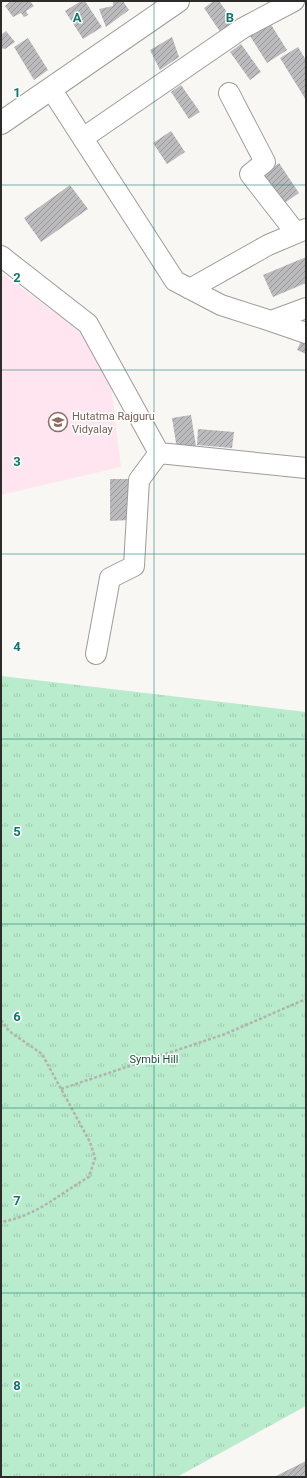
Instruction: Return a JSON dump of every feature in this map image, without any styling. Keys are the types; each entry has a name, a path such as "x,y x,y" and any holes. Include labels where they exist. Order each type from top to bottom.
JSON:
{"street":[{"path":"1,123 178,1"},
{"path":"83,138 243,28 294,1"},
{"path":"51,88 174,281 220,305 306,333"},
{"path":"190,289 268,245 301,231 250,174 265,162 229,93"},
{"path":"1,256 88,324 159,452"},
{"path":"271,321 306,308"},
{"path":"159,452 306,468"},
{"path":"96,654 110,578 134,566 139,480 159,452"}],"path":[{"path":"62,1090 225,1034 306,999"},
{"path":"1,1020 9,1031 42,1054 90,1142 95,1158 89,1177 62,1192 50,1203 29,1215 1,1222"}],"shaded area":[{"name":"Hutatma Rajguru Vidyalay","path":"1,273 72,325 95,348 110,377 121,467 1,495"}],"green space":[{"name":"Symbi Hill","path":"1,676 306,712 306,1406 177,1477 1,1477"}],"building":[{"path":"11,1 30,1 34,6 26,11 28,15 24,17 21,13 13,17 5,6"},
{"path":"81,1 85,1 102,27 83,39 65,11"},
{"path":"113,1 123,1 129,10 106,27 99,9 113,6"},
{"path":"214,1 219,1 239,29 225,39 204,8"},
{"path":"270,23 287,50 267,63 250,36"},
{"path":"6,31 15,42 5,49 1,48 1,35"},
{"path":"172,37 179,57 160,70 150,50"},
{"path":"28,38 48,70 34,80 14,47"},
{"path":"241,44 261,72 250,80 230,52"},
{"path":"298,47 306,60 306,100 280,58"},
{"path":"181,85 200,112 189,119 171,92"},
{"path":"171,131 185,152 167,164 153,143"},
{"path":"279,163 299,193 283,204 263,174"},
{"path":"70,185 88,209 41,242 24,218"},
{"path":"306,257 306,283 273,297 263,275"},
{"path":"303,337 306,338 306,354 297,350"},
{"path":"191,415 196,446 177,449 172,418"},
{"path":"198,429 234,432 232,448 197,445"},
{"path":"110,479 128,479 129,520 110,521"},
{"path":"306,1461 306,1477 274,1477"}],"place":[{"name":"Hutatma Rajguru Vidyalay","path":"58,422"}]}
